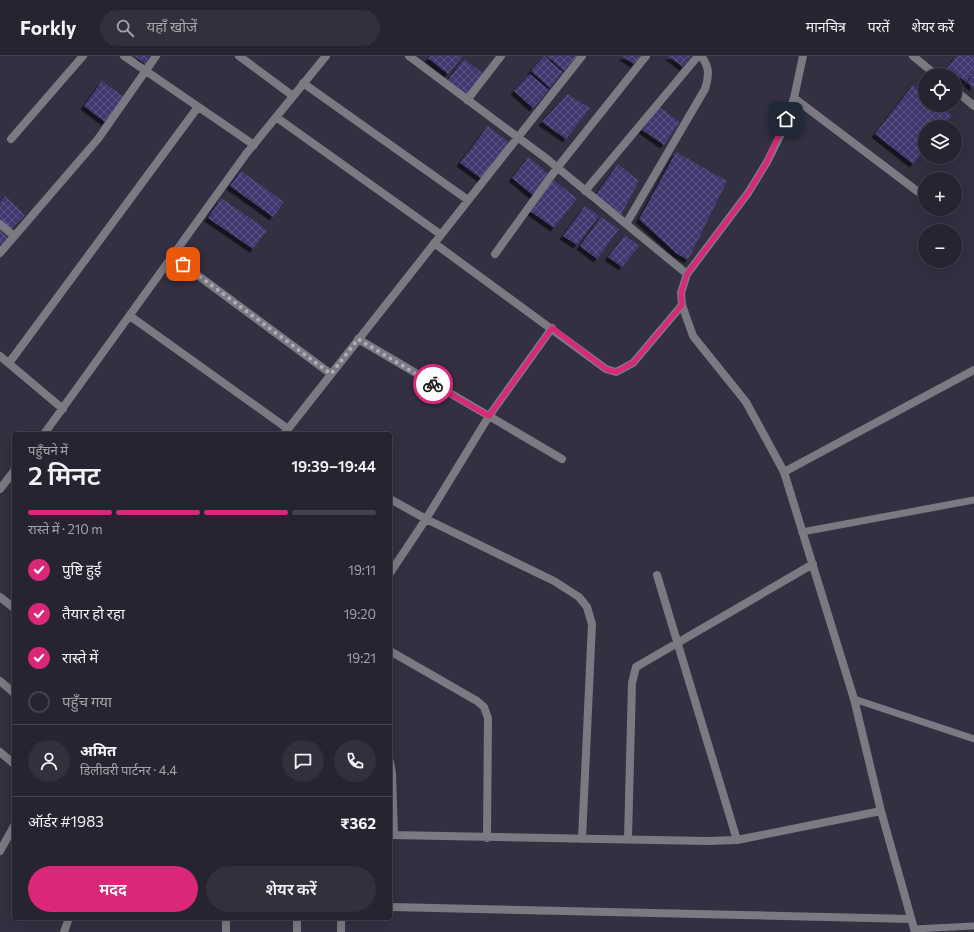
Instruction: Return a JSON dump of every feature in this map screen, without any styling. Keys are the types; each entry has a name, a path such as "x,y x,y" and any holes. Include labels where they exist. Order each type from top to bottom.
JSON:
{"street":[{"path":"11,139 83,56"},
{"path":"124,56 254,145"},
{"path":"0,253 98,139 144,71 156,56"},
{"path":"239,56 293,96"},
{"path":"46,432 254,145 326,56"},
{"path":"409,56 420,59 467,100 557,168 687,274"},
{"path":"467,100 501,56"},
{"path":"130,316 286,431 582,56"},
{"path":"495,254 557,168 646,56"},
{"path":"585,191 699,56 708,69 708,80 705,89 626,224"},
{"path":"804,56 794,98 783,130 767,162 748,193 687,274 681,293 682,305 693,336 746,402 784,472 854,699 881,811 914,930"},
{"path":"913,56 928,68"},
{"path":"303,83 468,200"},
{"path":"962,96 974,106"},
{"path":"794,98 918,192"},
{"path":"9,363 198,107"},
{"path":"276,117 440,234"},
{"path":"0,224 14,236"},
{"path":"434,243 606,369 616,372 633,363 682,305"},
{"path":"173,257 331,374"},
{"path":"392,570 426,519 489,416 552,328"},
{"path":"358,339 562,459"},
{"path":"0,356 63,409"},
{"path":"784,472 974,370"},
{"path":"0,489 12,474"},
{"path":"392,500 426,519 554,581 579,597 587,607 592,624 582,839"},
{"path":"628,839 632,682 636,667 813,564"},
{"path":"657,575 679,643 737,840"},
{"path":"0,597 12,606"},
{"path":"392,652 468,694 484,707 488,718 488,838"},
{"path":"0,681 12,691"},
{"path":"0,752 12,762"},
{"path":"392,773 392,835 488,838 708,841 737,840 881,811"},
{"path":"0,851 12,830"},
{"path":"392,907 911,919"},
{"path":"64,932 69,920"},
{"path":"226,920 226,932"},
{"path":"297,932 298,920"},
{"path":"341,920 341,932"}],"lane":[{"path":"802,532 974,500"},
{"path":"854,699 974,739"},
{"path":"914,930 974,926"}],"building":[{"path":"135,56 150,56 145,64"},
{"path":"431,56 463,56 448,74 428,58"},
{"path":"544,56 563,72 550,88 531,71"},
{"path":"547,56 577,56 564,71"},
{"path":"622,56 640,56 634,64"},
{"path":"668,56 691,56 683,67"},
{"path":"957,56 974,56 974,72 966,82 962,79 962,68 947,68"},
{"path":"464,59 485,75 468,96 448,80"},
{"path":"974,73 974,88 967,83"},
{"path":"530,74 549,90 533,108 514,91"},
{"path":"102,81 124,97 105,122 84,106"},
{"path":"913,85 918,89 918,112 948,112 952,115 948,120 918,120 918,158 913,164 875,134"},
{"path":"567,94 590,108 566,139 542,122"},
{"path":"659,107 680,122 664,145 642,130"},
{"path":"488,126 509,142 482,179 460,163"},
{"path":"676,152 727,181 688,260 676,253 639,219"},
{"path":"529,157 551,176 534,196 512,178"},
{"path":"618,164 639,181 620,217 594,197"},
{"path":"241,171 284,202 273,217 230,186"},
{"path":"553,180 577,198 554,228 530,211"},
{"path":"5,196 25,215 10,230 0,220 0,202"},
{"path":"221,198 267,230 253,249 208,218"},
{"path":"585,206 599,216 577,245 563,236"},
{"path":"601,217 619,229 597,259 580,246"},
{"path":"0,230 9,239 0,249"},
{"path":"625,235 639,246 622,267 608,257"}],"way so far":[{"path":"183,264 331,374 358,339 433,384"}],"route":[{"path":"433,384 489,416 552,328 606,369 616,372 633,363 682,305 681,293 687,274 748,193 767,162 783,130 786,119"}]}
